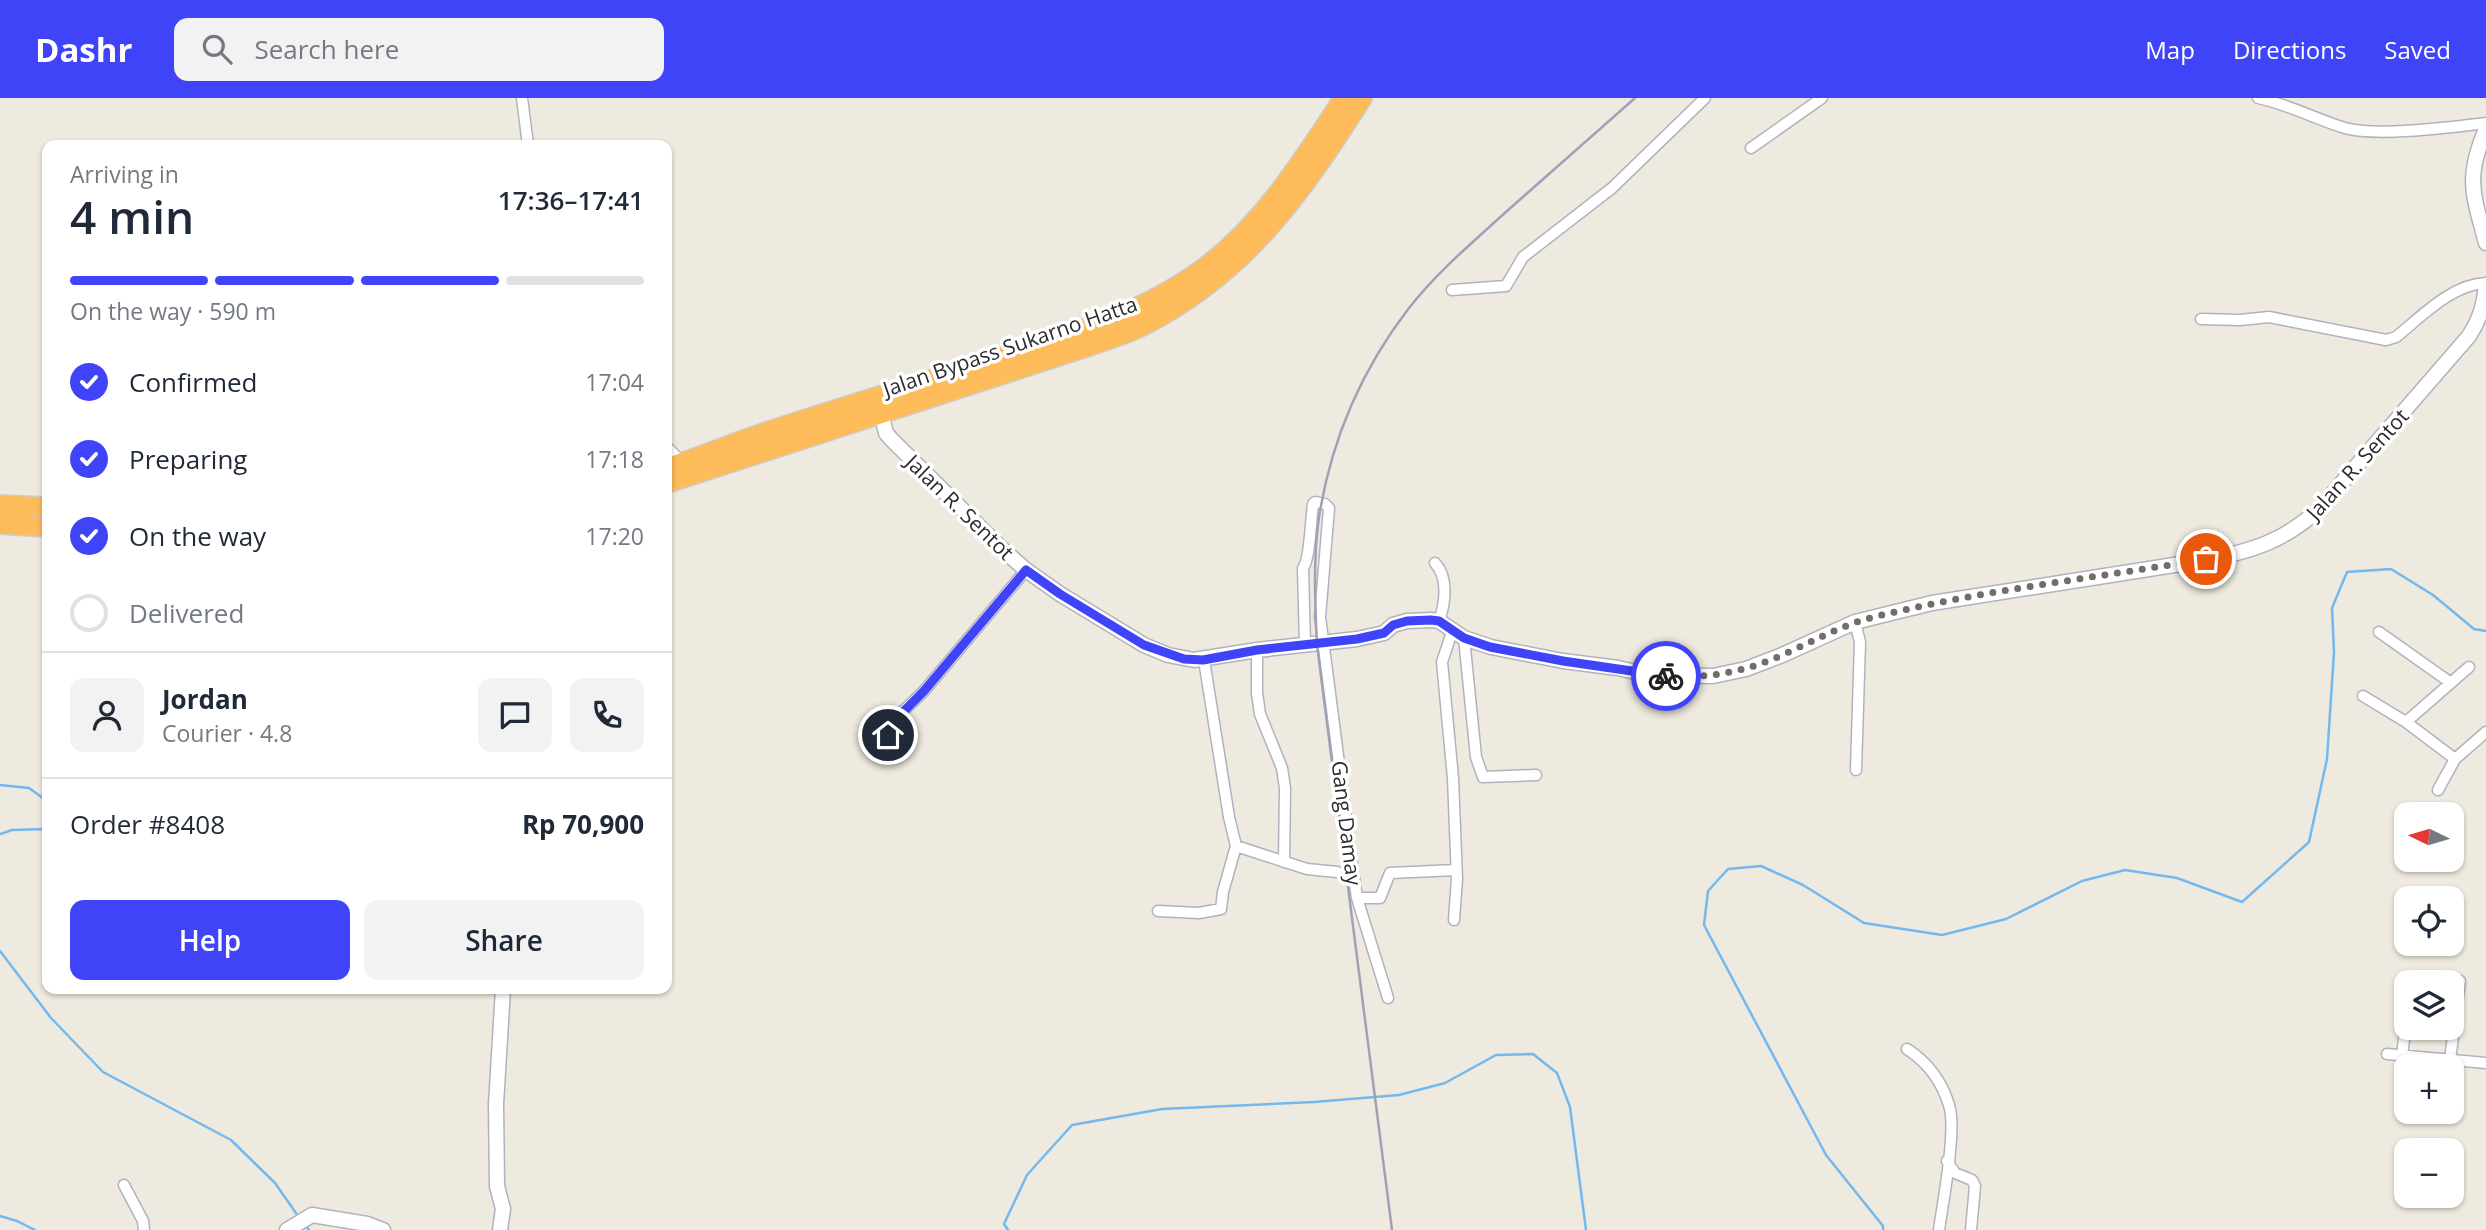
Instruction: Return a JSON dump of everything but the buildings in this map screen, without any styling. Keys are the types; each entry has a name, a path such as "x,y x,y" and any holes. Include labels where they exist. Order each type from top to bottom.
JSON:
{"highway":[{"name":"Jalan Bypass Sukarno Hatta","path":"672,481 1120,317 1167,294 1208,265 1247,231 1296,171 1345,98"},
{"name":"Jalan Bypass Sukarno Hatta","path":"673,466 767,432 879,406 1086,347 1143,326 1176,308 1220,277 1252,248 1307,183 1362,98"},
{"path":"0,505 42,508"},
{"path":"0,524 42,527"}],"street":[{"path":"522,98 527,140"},
{"path":"1452,290 1506,286 1523,257 1612,188 1705,98"},
{"path":"1751,148 1822,98"},
{"path":"2258,98 2278,102 2347,129 2377,131 2486,123"},
{"path":"2486,129 2473,163 2474,198 2486,243"},
{"path":"2201,319 2240,320 2269,317 2386,340 2396,337 2446,298 2471,286 2486,284"},
{"name":"Jalan R. Sentot","path":"879,406 886,433 891,439 1026,570 1144,645 1184,659 1203,660 1257,650 1323,644 1384,633 1393,625 1407,621 1439,621 1458,635 1490,647 1649,675 1713,676 1746,669 1855,622 1932,603 2220,557 2247,552 2271,542 2302,525 2320,508 2469,336 2484,306 2486,284"},
{"name":"Gang Damay","path":"1305,646 1303,568 1307,562 1313,503 1325,503 1329,514 1320,617 1323,644 1357,898 1388,998"},
{"path":"1435,564 1443,577 1444,599 1439,621"},
{"path":"877,756 900,715 924,691 1026,570"},
{"path":"1855,622 1860,642 1856,770"},
{"path":"2379,632 2451,682"},
{"path":"1458,635 1481,775 1492,778 1536,775"},
{"path":"1454,920 1457,870 1453,778 1442,662 1458,635"},
{"path":"1257,650 1260,714 1282,768 1285,788 1284,862"},
{"path":"1158,911 1199,913 1221,909 1236,846 1228,817 1203,660"},
{"path":"2406,722 2469,667"},
{"path":"2363,696 2406,722 2455,759"},
{"path":"2438,790 2455,759 2486,732"},
{"path":"1236,846 1307,869 1337,872"},
{"path":"1357,898 1380,898 1390,873 1457,870"},
{"path":"500,1230 503,1209 497,1186 496,1104 503,994"},
{"path":"1907,1049 1923,1059 1950,1106 1952,1131 1939,1230"},
{"path":"2387,1054 2394,1054"},
{"path":"2464,1061 2486,1063"},
{"path":"1947,1161 1955,1173 1972,1180 1975,1186 1971,1230"},
{"path":"124,1185 143,1221 144,1230"},
{"path":"287,1230 312,1215 367,1224 383,1230"}],"waterway":[{"path":"1883,1230 1883,1226 1826,1155 1704,925 1708,891 1728,869 1761,866 1803,885 1864,923 1942,935 2006,919 2082,881 2125,870 2177,878 2242,902 2309,842 2327,759 2334,652 2332,608 2347,572 2391,569 2433,595 2474,629 2486,631"},
{"path":"0,785 29,788 42,797"},
{"path":"0,834 12,830 42,829"},
{"path":"0,951 51,1018 103,1072 231,1140 275,1183 298,1216"},
{"path":"1008,1230 1004,1224 1027,1175 1072,1125 1162,1109 1399,1095 1445,1083 1496,1055 1533,1054 1557,1073 1570,1107 1586,1230"},
{"path":"0,1216 35,1230"},
{"path":"304,1224 309,1230"}],"railway":[{"path":"1392,1230 1317,645 1316,549 1324,489 1340,434 1363,381 1392,331 1409,308 1468,246 1635,98"}],"way so far":[{"path":"1666,676 1713,676 1746,669 1855,622 1932,603 2206,559"}],"route":[{"path":"888,735 900,715 924,691 1026,570 1144,645 1184,659 1203,660 1257,650 1357,639 1384,633 1393,625 1407,621 1431,620 1439,621 1464,638 1490,647 1666,676"}]}
